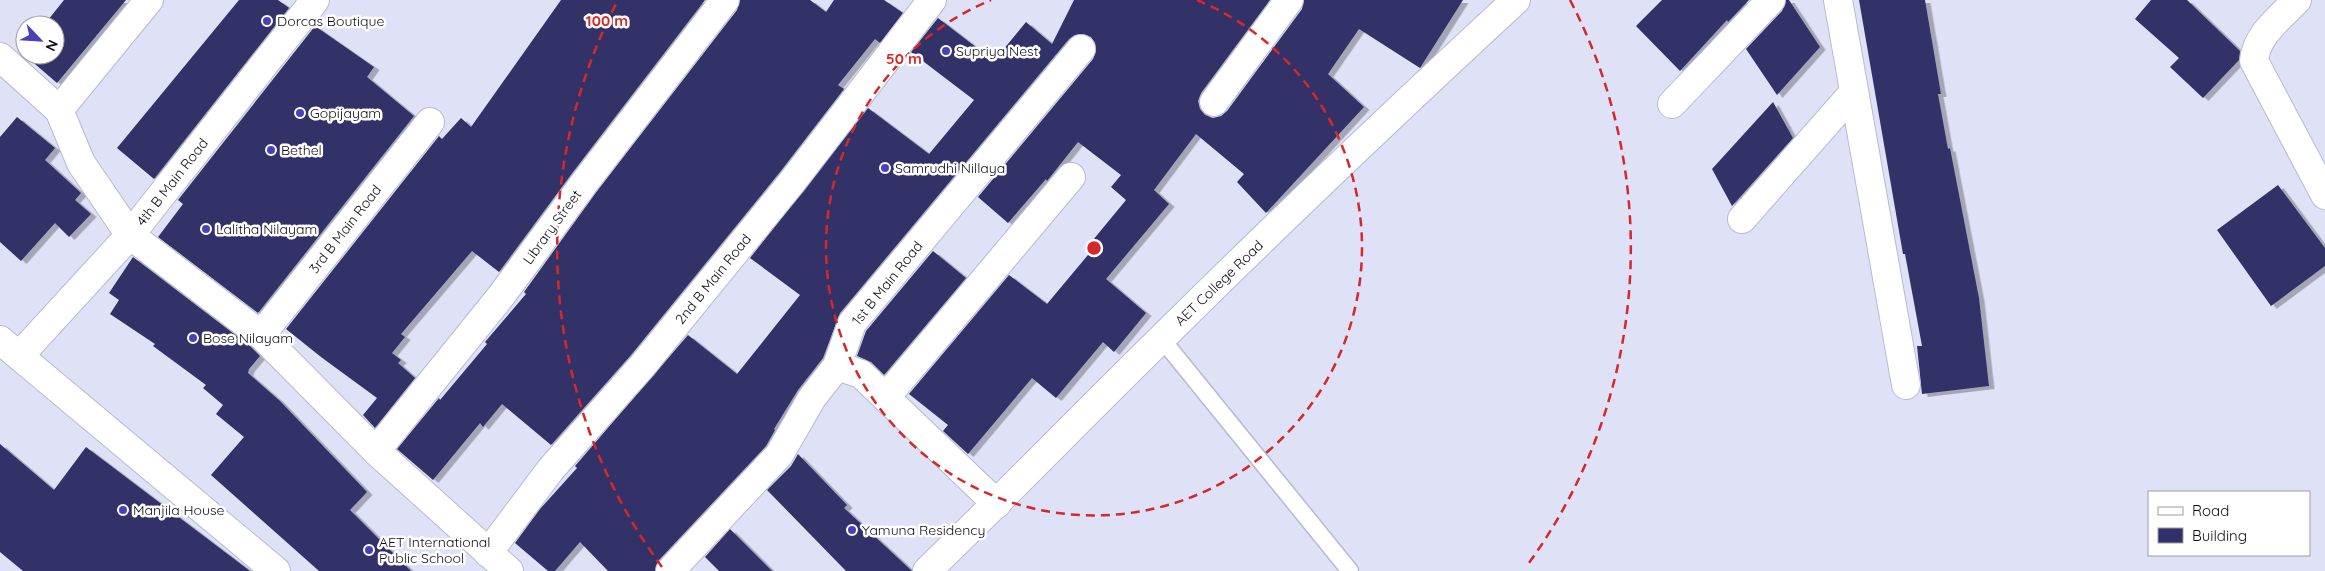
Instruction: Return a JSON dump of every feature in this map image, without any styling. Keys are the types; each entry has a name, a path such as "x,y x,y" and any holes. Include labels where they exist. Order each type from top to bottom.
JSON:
{"street":[{"path":"59,110 149,0"},
{"name":"4th B Main Road","path":"10,348 130,235 315,0"},
{"name":"Library Street","path":"376,451 501,296 585,182 725,0"},
{"name":"2nd B Main Road","path":"488,553 551,470 643,365 792,182 932,0"},
{"path":"1214,102 1289,0"},
{"name":"AET College Road","path":"927,571 997,504 1161,338 1410,98 1516,0"},
{"path":"1672,104 1771,0"},
{"path":"1838,0 1906,385"},
{"path":"2297,0 2261,38 2255,48 2254,61 2325,195"},
{"name":"1st B Main Road","path":"670,571 778,455 812,398 837,366 852,323 1080,49"},
{"path":"0,57 59,110 81,164 130,235 262,335 376,451 509,571"},
{"path":"1742,219 1854,92"},
{"name":"3rd B Main Road","path":"262,335 430,122"},
{"path":"886,398 1071,177"},
{"path":"10,348 276,571"},
{"path":"837,366 861,374 997,504"}],"lane":[{"path":"1161,338 1350,571"}],"building":[{"path":"64,0 126,0 57,83 36,65 65,65 65,15 52,15"},
{"path":"239,0 278,0 289,8 154,179 117,148"},
{"path":"561,0 705,0 499,272 472,251 401,334 405,337 392,353 401,360 398,363 415,378 375,428 363,415 377,398 286,329 439,136 442,139 461,118 471,127"},
{"path":"740,0 810,0 826,12 834,0 884,0 903,13 880,43 875,39 838,85 844,89 780,172 631,355 551,445 502,404 483,427 480,423 433,480 397,449 487,344 485,342 526,294 524,292 597,191 737,10"},
{"path":"1074,0 1270,0 1201,93 1198,101 1200,109 1205,115 1213,118 1221,116 1227,111 1302,9 1304,0 1463,0 1420,68 1359,29 1328,74 1364,107 1266,213 1237,182 1244,174 1196,134 1154,190 1169,204 1106,279 1146,313 1114,352 1103,342 1056,398 1032,378 968,454 943,431 948,425 909,394 1009,275 1047,304 1098,243 1093,240 1126,200 1111,187 1121,175 1078,142 1047,181 1046,179 1008,223 978,197 1093,59 1096,51 1095,43 1091,37 1084,34 1075,35 1069,39 840,313 823,358 798,390 766,446 659,560 655,571 608,571 580,542 555,571 548,571 515,543 540,509 577,468 575,466 688,335 737,374 800,295 750,258 868,108 929,154 974,100 911,52 938,18 994,61 1026,22 1052,44"},
{"path":"1662,0 1749,0 1728,22 1727,20 1680,71 1636,26"},
{"path":"1786,0 1789,0 1820,47 1777,95 1746,49 1782,11"},
{"path":"1859,0 1925,0 1941,94 1938,94 1979,298 1989,386 1922,394 1917,346 1922,346 1905,254 1903,254"},
{"path":"2151,0 2187,0 2240,51 2239,60 2203,98 2170,67 2179,58 2135,19"},
{"path":"315,26 374,67 367,77 414,116 258,313 158,237 183,204 178,200"},
{"path":"1773,102 1793,138 1732,206 1712,169"},
{"path":"17,117 55,148 45,160 81,193 75,200 91,214 69,237 55,223 21,261 0,242 0,137"},
{"path":"2278,185 2325,248 2325,266 2271,306 2217,230"},
{"path":"933,251 966,278 884,375 871,362 857,356 866,331"},
{"path":"133,257 251,347 260,356 248,373 280,401 367,492 350,510 411,571 319,571 211,475 244,437 216,414 223,405 203,388 206,385 153,346 155,344 110,314 119,300 109,293"},
{"path":"0,444 54,490 86,447 250,571 23,571 0,552"},
{"path":"798,454 847,505 844,508 912,571 846,571 767,490 791,466"},
{"path":"730,529 772,571 719,571 705,557"}],"place":[{"name":"Dorcas Boutique","path":"267,21"},
{"name":"Supriya Nest","path":"946,51"},
{"name":"Gopijayam","path":"300,113"},
{"name":"Bethel","path":"271,150"},
{"name":"Samrudhi Nillaya","path":"885,168"},
{"name":"Lalitha Nilayam","path":"206,229"},
{"name":"Bose Nilayam","path":"193,338"},
{"name":"Manjila House","path":"123,510"},
{"name":"Yamuna Residency","path":"852,530"},
{"name":"AET International Public School","path":"369,550"}]}
